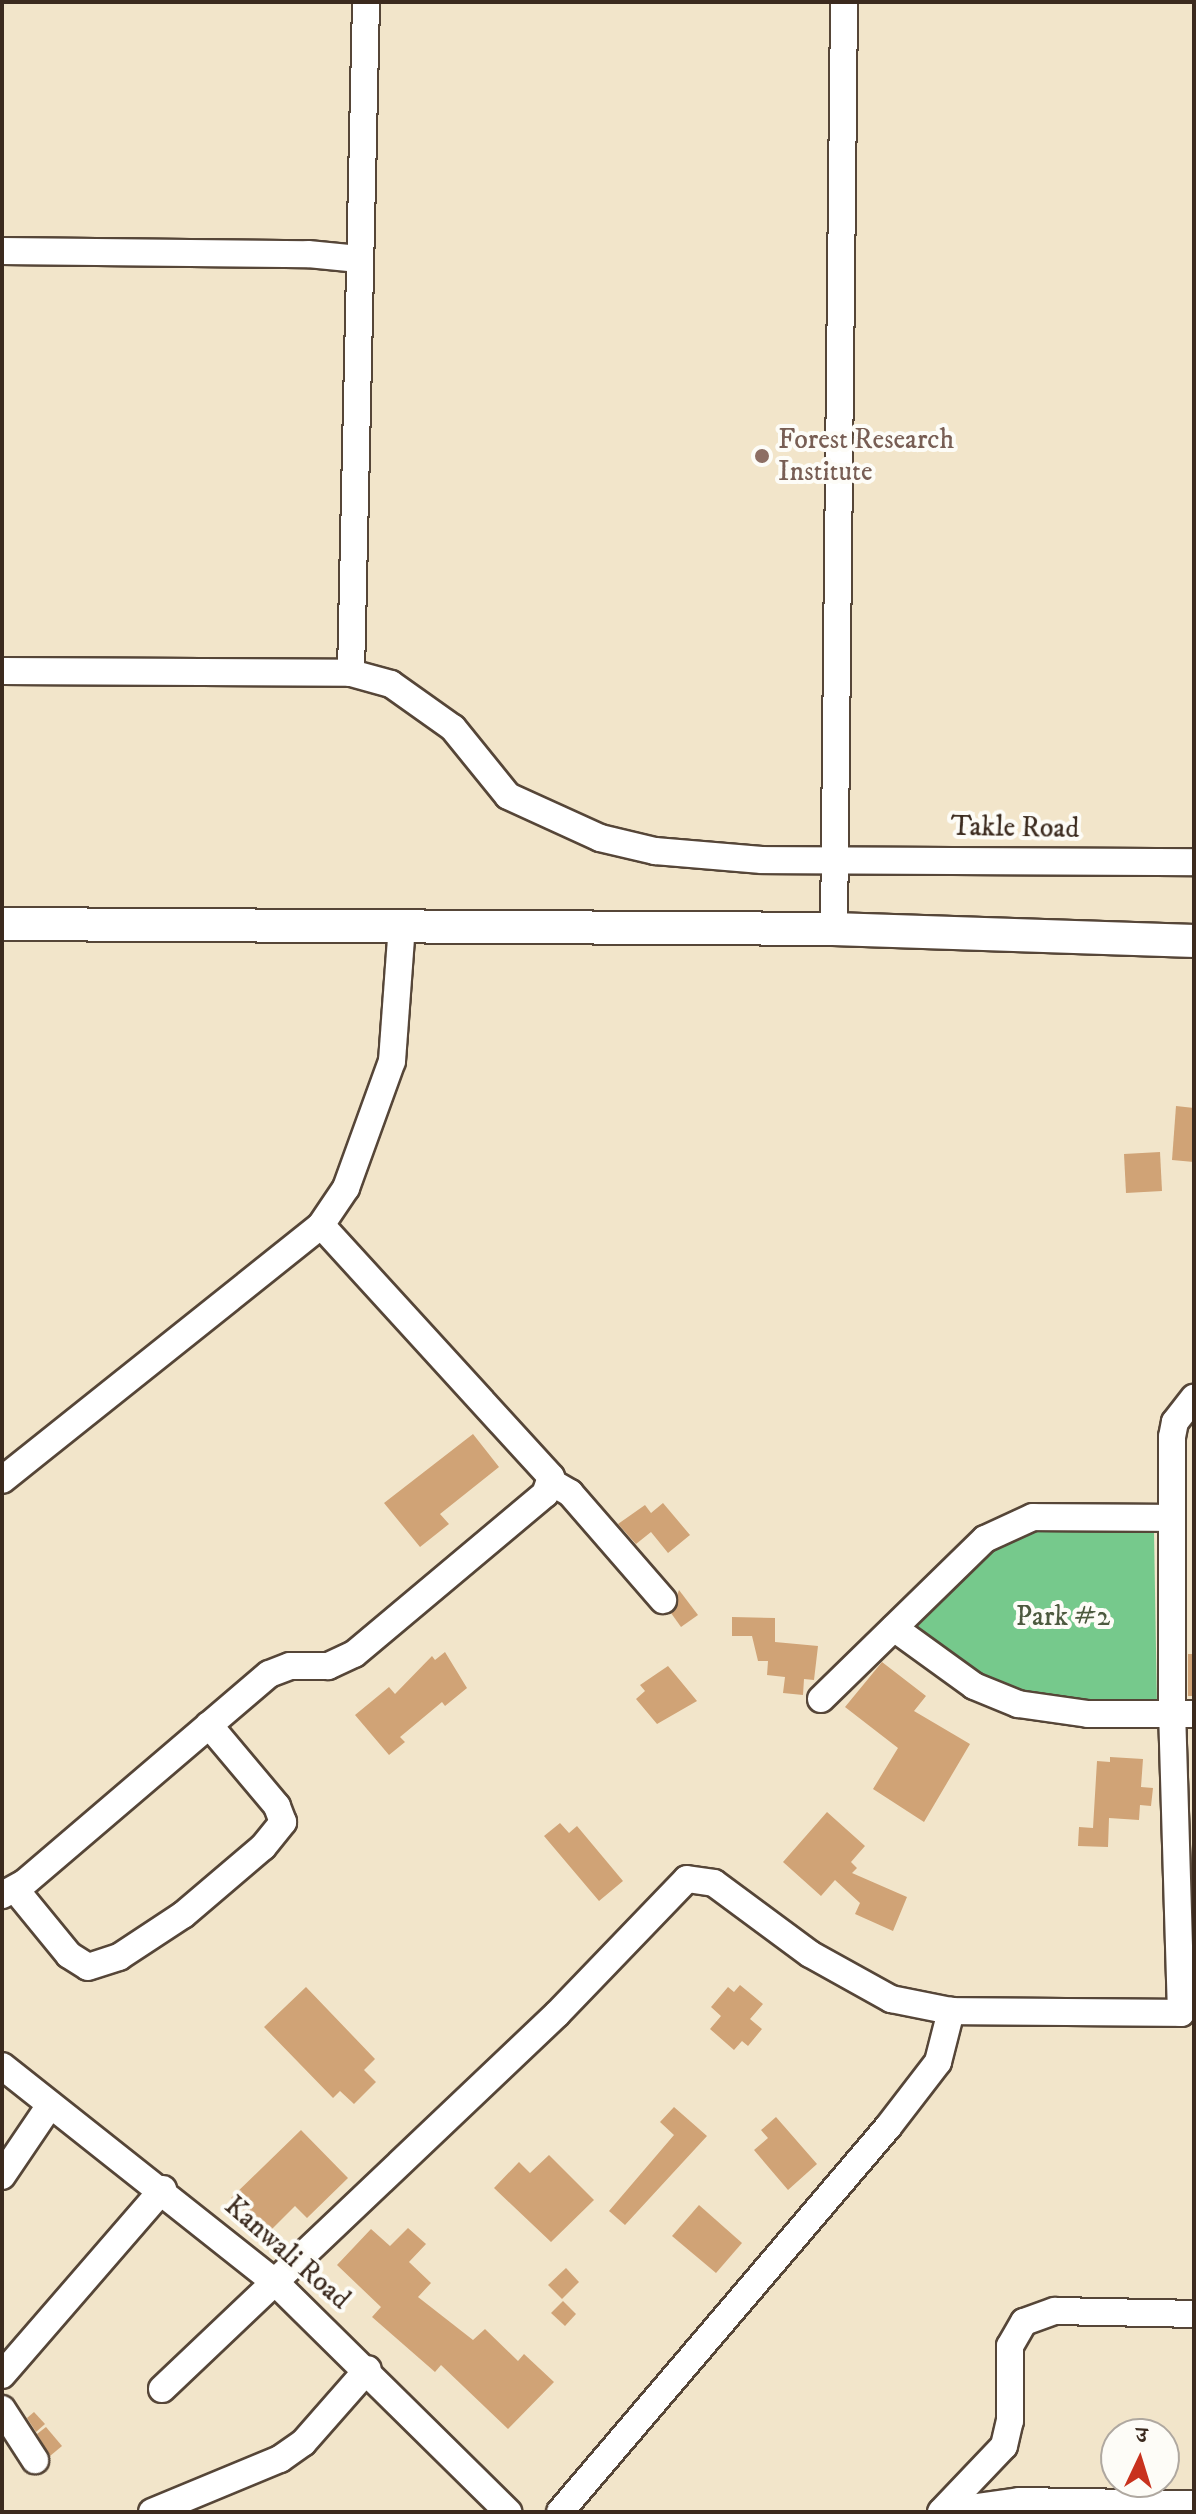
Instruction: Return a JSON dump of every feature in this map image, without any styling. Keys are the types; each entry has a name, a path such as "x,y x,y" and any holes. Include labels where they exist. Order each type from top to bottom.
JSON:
{"main road":[{"path":"2,924 834,929 1194,941"}],"street":[{"path":"351,673 366,2"},
{"path":"834,929 844,2"},
{"path":"2,251 308,254 359,259"},
{"name":"Takle Road","path":"2,671 351,673 391,684 453,728 508,796 600,838 655,851 762,860 1194,862"},
{"path":"2,1480 321,1225 346,1188 392,1061 402,925"},
{"path":"321,1225 544,1464 551,1482 570,1493 663,1600"},
{"path":"162,2389 277,2284 557,2014 687,1879 714,1883 810,1954 891,1999 951,2011 1188,2013 1183,1714 1171,1518 1172,1437 1175,1422 1194,1398"},
{"path":"209,1725 277,1806 283,1822 228,1876 119,1957 88,1967 69,1955 9,1892 269,1674 290,1666 328,1666 354,1654 545,1494 551,1482"},
{"path":"821,1699 985,1539 1033,1517 1171,1518"},
{"path":"894,1628 974,1686 1018,1704 1088,1714 1183,1714"},
{"path":"560,2512 888,2127 938,2062 951,2011"},
{"name":"Kanwali Road","path":"2,2066 163,2189 277,2284 368,2369 508,2512"},
{"path":"2,2176 50,2105"},
{"path":"2,2375 163,2189"},
{"path":"942,2511 1004,2446 1010,2421 1010,2346 1024,2322 1055,2311 1194,2314"},
{"path":"152,2512 280,2459 303,2443 368,2369"},
{"path":"2,2409 35,2460"},
{"path":"942,2511 1019,2501 1194,2504"}],"green space":[{"name":"Park #2","path":"1035,1526 1154,1532 1157,1708 1057,1709 960,1674 909,1635 993,1550"}],"building":[{"path":"1176,1106 1194,1108 1194,1162 1172,1160"},
{"path":"1160,1152 1162,1191 1126,1193 1124,1154"},
{"path":"473,1434 499,1467 440,1514 449,1524 420,1547 384,1503"},
{"path":"663,1503 690,1535 668,1553 651,1532 636,1544 618,1524 645,1505 651,1513"},
{"path":"679,1590 698,1615 681,1627 671,1613"},
{"path":"732,1617 775,1618 775,1642 818,1646 814,1680 804,1679 803,1695 783,1693 785,1677 767,1675 768,1661 758,1661 752,1636 732,1636"},
{"path":"445,1652 467,1688 445,1706 442,1702 400,1737 405,1742 389,1755 355,1715 389,1687 395,1694 432,1656 435,1660"},
{"path":"1188,1654 1194,1654 1194,1696 1188,1696"},
{"path":"882,1662 926,1696 914,1711 970,1744 924,1822 873,1789 898,1748 845,1707"},
{"path":"668,1666 697,1701 657,1724 636,1699 645,1691 640,1685"},
{"path":"1110,1757 1143,1759 1141,1787 1153,1788 1151,1806 1140,1805 1139,1820 1109,1818 1108,1847 1078,1846 1079,1827 1093,1828 1097,1761 1110,1762"},
{"path":"827,1812 865,1846 851,1862 857,1868 852,1873 907,1897 893,1931 855,1914 860,1903 835,1880 821,1896 783,1862"},
{"path":"560,1823 569,1833 577,1826 623,1881 599,1901 544,1836"},
{"path":"740,1985 763,2004 750,2019 762,2029 748,2046 742,2041 734,2050 710,2029 721,2016 711,2007 728,1987 734,1992"},
{"path":"306,1987 375,2059 364,2070 376,2082 354,2104 340,2091 333,2098 264,2027"},
{"path":"674,2107 707,2136 625,2225 609,2211 674,2135 660,2122"},
{"path":"776,2117 817,2164 788,2190 754,2150 768,2138 761,2130"},
{"path":"301,2130 348,2178 307,2218 295,2206 267,2234 231,2198"},
{"path":"549,2155 594,2200 551,2242 494,2188 519,2162 530,2173"},
{"path":"699,2205 742,2243 716,2273 672,2236"},
{"path":"408,2228 426,2244 409,2262 431,2283 418,2297 473,2340 485,2329 518,2361 524,2354 554,2382 508,2429 441,2365 435,2372 372,2317 381,2307 337,2265 371,2229 390,2246"},
{"path":"566,2268 579,2282 562,2299 548,2285"},
{"path":"563,2301 576,2314 565,2326 551,2313"},
{"path":"34,2412 45,2424 36,2432 27,2418"},
{"path":"46,2427 62,2446 50,2456 37,2434"}],"place":[{"name":"Forest Research Institute","path":"762,456"}]}
